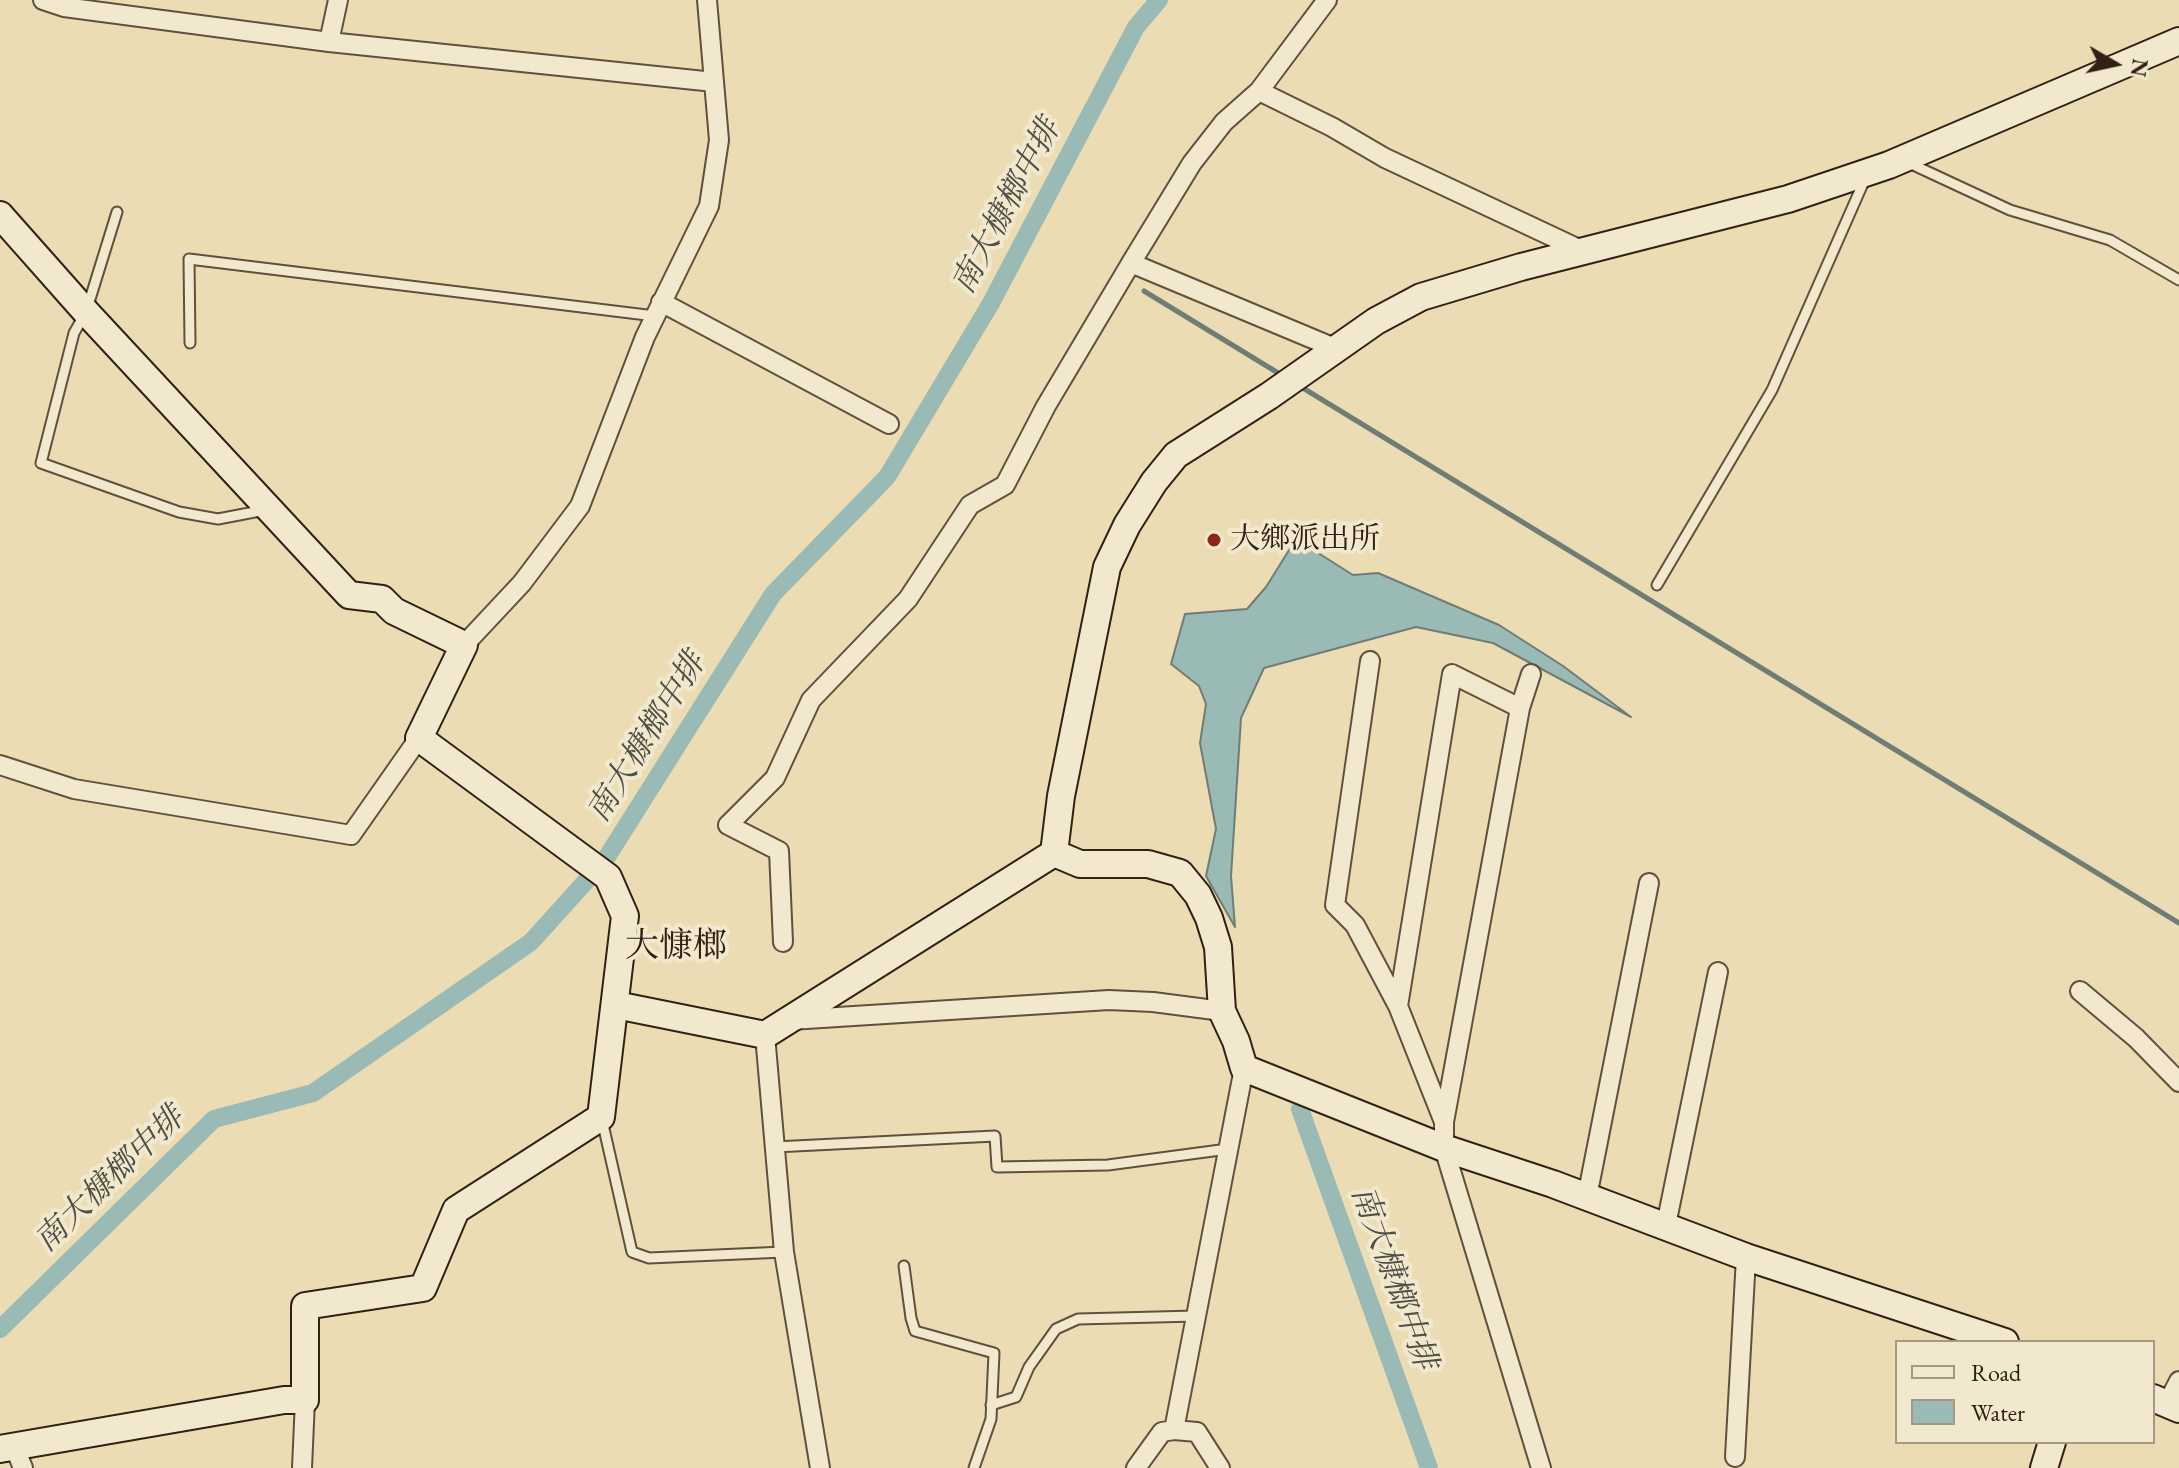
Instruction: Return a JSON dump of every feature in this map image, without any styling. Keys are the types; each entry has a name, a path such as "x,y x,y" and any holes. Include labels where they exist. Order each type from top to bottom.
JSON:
{"street":[{"path":"43,0 329,42 714,82"},
{"path":"329,42 338,0"},
{"path":"0,765 74,789 351,835 419,738 464,645 522,583 580,506 658,309 709,206 719,140 707,0"},
{"path":"783,942 779,851 728,825 775,778 811,700 908,599 970,505 1005,485 1046,406 1192,163 1224,122 1259,91 1327,0"},
{"path":"1054,853 1061,796 1107,567 1127,525 1154,482 1176,455 1376,321 1421,297 1583,251 1788,199 1868,172 2179,41"},
{"path":"1259,91 1332,127 1385,158 1583,251"},
{"path":"0,215 349,595 382,599 394,611 464,645"},
{"path":"1131,263 1337,349"},
{"path":"658,309 889,424"},
{"path":"1370,661 1335,905 1355,925 1398,1006 1444,1135 1541,1468"},
{"path":"1398,1006 1452,674 1520,708"},
{"path":"1444,1135 1520,708 1531,674"},
{"path":"302,1468 305,1306 423,1288 456,1210 601,1117 625,916 608,877 419,738"},
{"path":"1054,853 1080,864 1148,864 1180,873 1198,895 1218,947 1222,1011 1244,1068 1174,1430"},
{"path":"616,1005 765,1035 1054,853"},
{"path":"1587,1197 1649,883"},
{"path":"1666,1225 1718,972"},
{"path":"2080,991 2136,1038 2179,1082"},
{"path":"788,1021 1109,1000 1222,1011"},
{"path":"765,1035 784,1252 820,1468"},
{"path":"1244,1068 1444,1135 1587,1197 1746,1257 1999,1340"},
{"path":"1735,1457 1746,1257"},
{"path":"12,1454 284,1400 305,1400"},
{"path":"1136,1468 1162,1432 1174,1430 1197,1432 1220,1468"},
{"path":"2044,1468 2051,1444"}],"lane":[{"path":"1902,159 2010,210 2110,240 2179,280"},
{"path":"1657,585 1772,390 1868,172"},
{"path":"117,212 86,312 74,333 41,463 179,512 218,519 268,510"},
{"path":"190,343 189,259 658,309"},
{"path":"601,1117 632,1252 649,1258 784,1252"},
{"path":"775,1147 995,1136 997,1167 1108,1165 1228,1149"},
{"path":"904,1266 915,1331 994,1353 991,1419 974,1468"},
{"path":"991,1405 1016,1397 1029,1367 1056,1329 1078,1319 1196,1316"}],"water":[{"path":"1296,539 1353,575 1378,573 1499,625 1563,666 1631,717 1493,643 1416,627 1264,668 1241,718 1231,876 1235,927 1206,876 1216,829 1200,743 1206,704 1199,686 1171,664 1185,614 1247,609 1266,587"}],"waterway":[{"name":"南大槺榔中排","path":"0,1329 214,1119 313,1093 531,942 605,860 773,594 887,477 991,303 1136,27 1159,0"},
{"path":"1144,291 1283,376"},
{"path":"1298,385 2179,923"},
{"name":"南大槺榔中排","path":"1300,1109 1429,1468"}],"place":[{"name":"大鄉派出所","path":"1214,540"}],"district":[{"name":"大慷榔","path":"676,947"}]}
